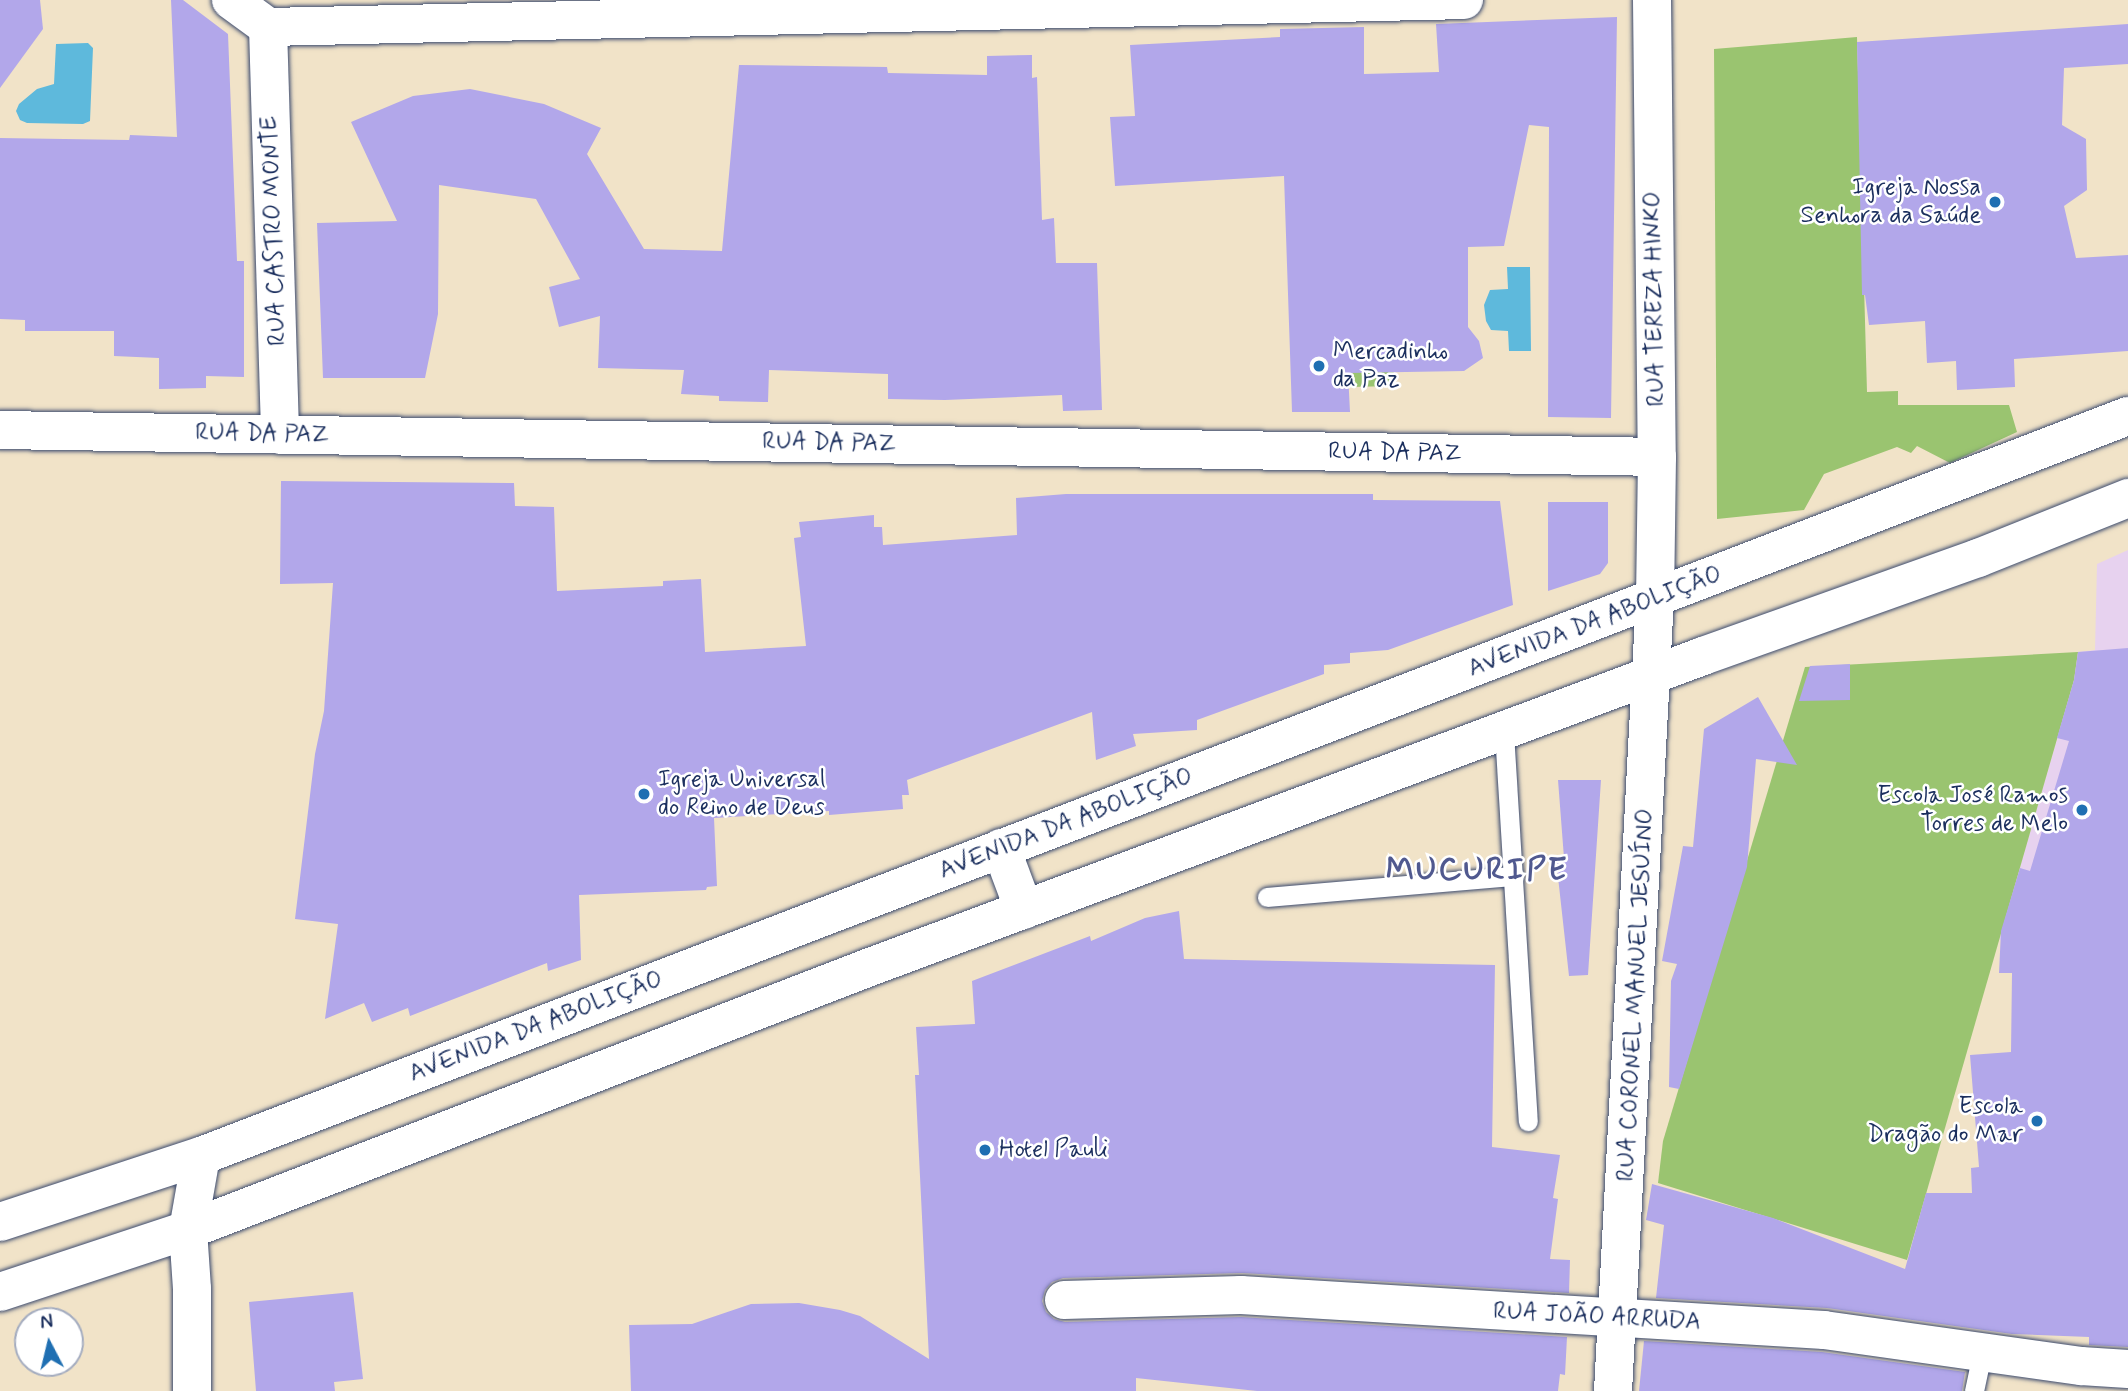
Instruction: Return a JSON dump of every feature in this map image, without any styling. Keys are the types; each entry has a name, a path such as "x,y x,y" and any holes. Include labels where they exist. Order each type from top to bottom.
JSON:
{"street":[{"path":"231,0 268,27 1159,3 1464,0"},
{"name":"RUA TEREZA HINKO","path":"1652,0 1657,457 1655,598"},
{"name":"RUA CASTRO MONTE","path":"268,27 281,435"},
{"name":"AVENIDA DA ABOLIÇÃO","path":"0,1222 201,1156 2128,415"},
{"name":"RUA DA PAZ","path":"0,430 1657,457"},
{"path":"0,1292 188,1230 1024,910 1651,675 1978,558 2128,498"},
{"name":"RUA CORONEL MANUEL JESUÍNO","path":"1613,1391 1655,598"},
{"path":"1001,848 1024,910"},
{"path":"192,1391 192,1289 188,1230 201,1156"},
{"name":"RUA JOÃO ARRUDA","path":"1064,1300 1241,1295 1824,1330 2128,1370"}],"lane":[{"path":"1504,732 1528,1121"},
{"path":"1267,897 1514,876"},
{"path":"1974,1391 1982,1352"}],"shaded area":[{"name":"Escola José Ramos Torres de Melo","path":"2128,550 2128,939 1999,940 2074,680 2078,652 2095,650 2097,564"}],"green space":[{"path":"1857,37 1867,392 1898,391 1898,405 2009,405 2017,432 1950,463 1917,446 1911,453 1897,447 1824,474 1804,510 1717,519 1714,49"},
{"path":"1392,294 1394,386 1350,387 1348,295"},
{"path":"2078,652 2074,680 1907,1260 1658,1183 1663,1141 1805,667"}],"water":[{"path":"88,43 93,48 90,121 83,124 27,123 20,120 16,111 19,104 37,89 54,84 56,44"},
{"path":"1507,267 1530,267 1531,351 1509,351 1508,331 1491,330 1486,321 1484,305 1490,290 1508,289"}],"building":[{"path":"0,0 40,0 43,29 0,88"},
{"path":"171,0 183,0 228,34 237,261 244,261 244,377 206,376 206,388 159,389 159,358 114,356 114,331 25,331 25,320 0,319 0,138 129,140 130,135 177,137"},
{"path":"1617,17 1611,418 1548,417 1549,127 1529,125 1504,246 1468,247 1468,327 1479,341 1483,358 1464,371 1348,373 1350,412 1292,412 1284,176 1115,186 1110,117 1135,116 1130,45 1280,37 1280,29 1364,27 1364,74 1439,72 1436,24"},
{"name":"Igreja Nossa Senhora da Saúde","path":"2128,24 2128,64 2064,68 2062,125 2086,139 2087,190 2064,206 2076,258 2128,255 2128,351 2014,359 2015,387 1957,390 1956,361 1927,363 1925,321 1869,325 1865,295 1862,295 1857,42"},
{"path":"1032,55 1032,78 1037,77 1042,220 1054,218 1056,263 1097,263 1102,410 1063,411 1062,395 945,400 888,399 888,374 769,370 768,402 719,401 719,396 681,394 684,370 598,368 600,316 559,327 549,287 580,279 536,199 439,185 438,314 425,378 323,378 317,223 397,221 351,122 413,96 470,89 544,104 601,128 587,154 644,249 722,251 739,65 887,67 888,73 987,75 987,56"},
{"path":"281,481 514,483 515,506 554,507 557,591 663,586 663,581 701,579 705,652 806,646 794,538 801,537 799,522 874,515 874,527 882,527 883,545 1017,535 1016,498 1066,494 1373,494 1373,500 1500,501 1513,605 1388,650 1350,653 1350,663 1324,665 1324,674 1197,720 1197,730 1133,734 1136,746 1096,760 1092,712 907,780 909,795 902,795 903,809 829,815 829,811 714,818 717,886 707,887 706,890 579,895 581,960 548,971 547,963 410,1016 408,1008 372,1022 364,1003 325,1019 338,924 295,919 315,754 324,711 333,583 280,584"},
{"path":"1548,502 1608,502 1608,563 1600,574 1548,591"},
{"path":"2128,648 2128,1347 2089,1345 2089,1337 2012,1334 1827,1308 1656,1298 1664,1225 1646,1220 1652,1184 1773,1218 1905,1269 1926,1193 1972,1193 1971,1168 1979,1167 1970,1055 2011,1052 2012,973 1999,973 2001,931 2020,868 2030,871 2069,741 2057,738 2074,680 2078,652"},
{"path":"1850,664 1850,700 1799,701 1810,666"},
{"path":"1758,697 1797,765 1756,759 1747,867 1679,1089 1669,1087 1671,981 1677,964 1662,961 1683,846 1693,847 1704,729"},
{"path":"1558,780 1601,780 1588,975 1569,976 1556,859 1564,858"},
{"path":"1179,911 1184,959 1495,965 1492,1147 1560,1155 1553,1198 1558,1199 1550,1259 1570,1260 1569,1293 1242,1273 1063,1278 1052,1282 1045,1290 1042,1301 1046,1312 1054,1319 1065,1322 1241,1317 1567,1337 1565,1375 1560,1374 1558,1391 1257,1391 1136,1378 1136,1391 631,1391 629,1325 692,1324 751,1304 799,1303 860,1316 929,1359 915,1075 919,1075 916,1027 975,1024 972,981 1090,936 1091,941 1145,918"},
{"path":"353,1292 363,1379 334,1382 335,1391 256,1391 249,1302"},
{"path":"1644,1341 1822,1352 1965,1372 1962,1391 1639,1391"}],"place":[{"name":"Igreja Nossa Senhora da Saúde","path":"1995,202"},
{"name":"Mercadinho da Paz","path":"1319,366"},
{"name":"Igreja Universal do Reino de Deus","path":"644,794"},
{"name":"Escola José Ramos Torres de Melo","path":"2082,810"},
{"name":"Escola Dragão do Mar","path":"2037,1121"},
{"name":"Hotel Pauli","path":"985,1150"}],"district":[{"name":"MUCURIPE","path":"1477,870"}]}
